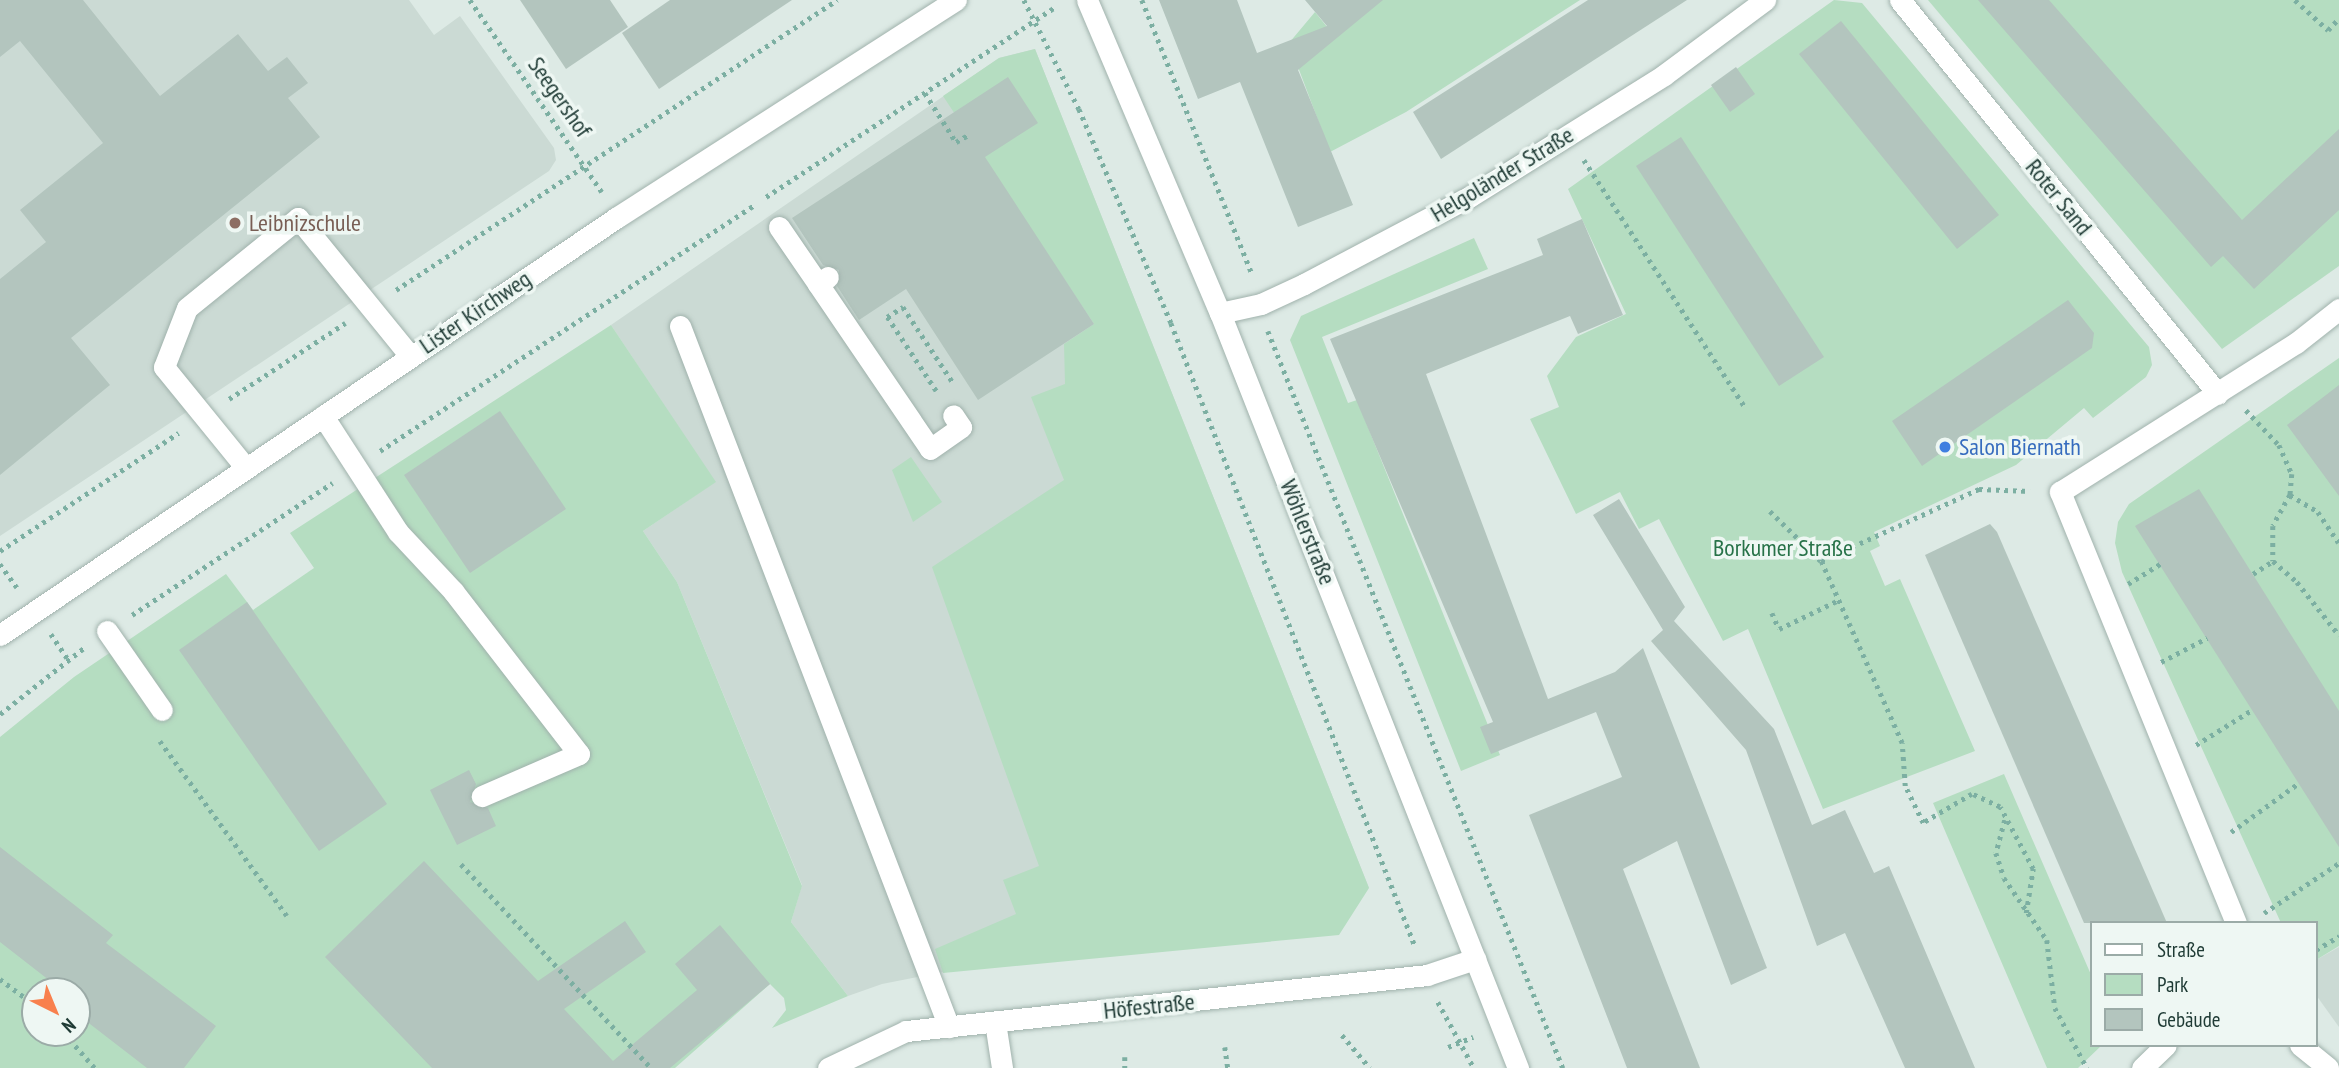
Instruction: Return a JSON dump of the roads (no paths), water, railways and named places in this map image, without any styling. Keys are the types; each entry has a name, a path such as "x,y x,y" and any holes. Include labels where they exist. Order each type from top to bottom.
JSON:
{"street":[{"name":"Lister Kirchweg","path":"0,635 616,218 956,0"},
{"name":"Wöhlerstraße","path":"1087,0 1220,313 1518,1068"},
{"name":"Helgoländer Straße","path":"1220,313 1261,304 1469,197 1664,75 1765,0"},
{"name":"Roter Sand","path":"1900,0 2222,391"},
{"path":"246,468 164,367 187,308 298,218 410,356"},
{"path":"779,227 824,280 930,449 961,427 953,415"},
{"path":"2235,921 2060,492 2222,391 2339,309"},
{"path":"680,326 949,1027"},
{"path":"323,415 398,532 453,591 579,754 482,796"},
{"path":"107,631 162,710"},
{"name":"Höfestraße","path":"828,1068 906,1031 1427,975 1475,959"},
{"path":"995,1022 1002,1068"},
{"path":"2141,1068 2164,1047"},
{"path":"2302,1047 2328,1068"}],"place":[{"name":"Leibnizschule","path":"235,223"},
{"name":"Salon Biernath","path":"1945,447"}],"park label":[{"name":"Borkumer Straße","path":"1783,548"}]}
